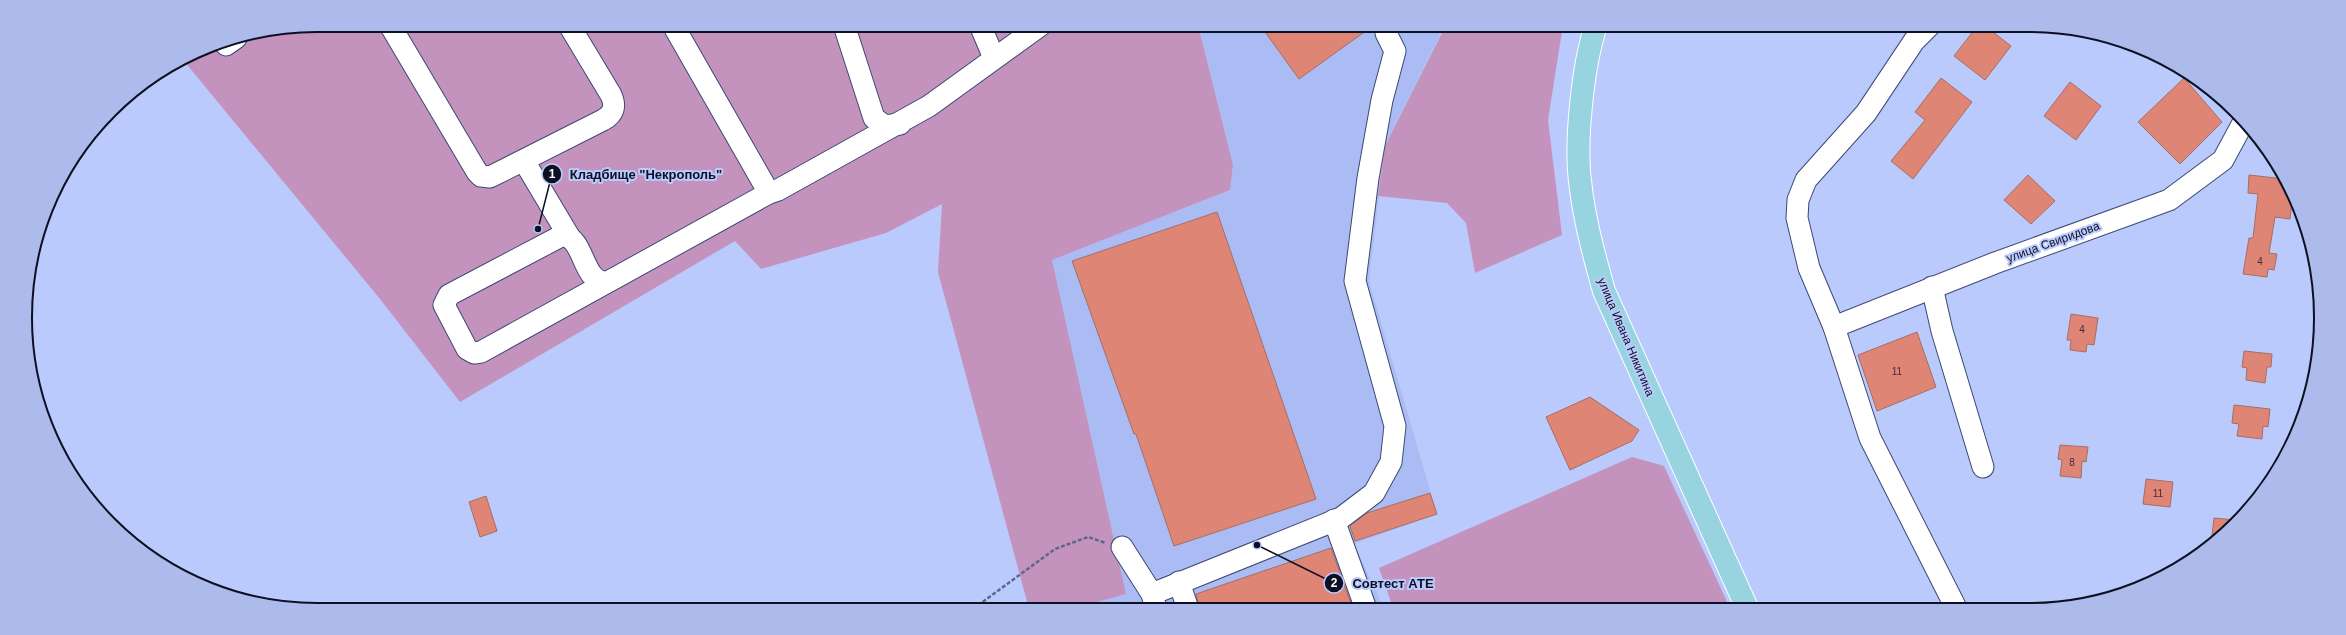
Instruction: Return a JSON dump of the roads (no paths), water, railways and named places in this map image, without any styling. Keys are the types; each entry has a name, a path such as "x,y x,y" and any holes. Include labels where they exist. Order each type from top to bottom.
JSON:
{"main road":[{"name":"улица Ивана Никитина","path":"1594,32 1582,92 1580,138 1580,180 1589,235 1604,291 1745,603"}],"street":[{"path":"394,32 477,172 481,176 490,177 604,120 610,116 614,110 614,103 611,95 573,32"},
{"path":"677,32 769,193"},
{"path":"846,32 874,118 874,128 870,138"},
{"path":"983,32 994,58"},
{"path":"563,233 447,298 445,309 467,349 474,353 481,352 596,283 769,193 778,190 870,138 900,124 938,100 1031,32"},
{"path":"1923,32 1914,41 1866,113 1806,180 1798,200 1797,218 1808,268 1834,327 1870,438 1953,603"},
{"path":"1122,547 1154,601 1179,582 1334,520 1374,493 1391,462 1395,426 1355,281 1368,178 1382,100 1395,50 1386,33"},
{"path":"874,118 885,126 900,124"},
{"name":"улица Свиридова","path":"1834,327 1932,287 2169,200 2223,160 2241,127"},
{"path":"524,161 563,233 596,283"},
{"path":"1932,287 1942,331 1983,467"},
{"path":"1334,520 1364,603"},
{"path":"1179,582 1186,603"}],"place":[{"name":"Кладбище \"Некрополь\"","path":"538,229"},
{"name":"Совтест АТЕ","path":"1257,545"}]}
